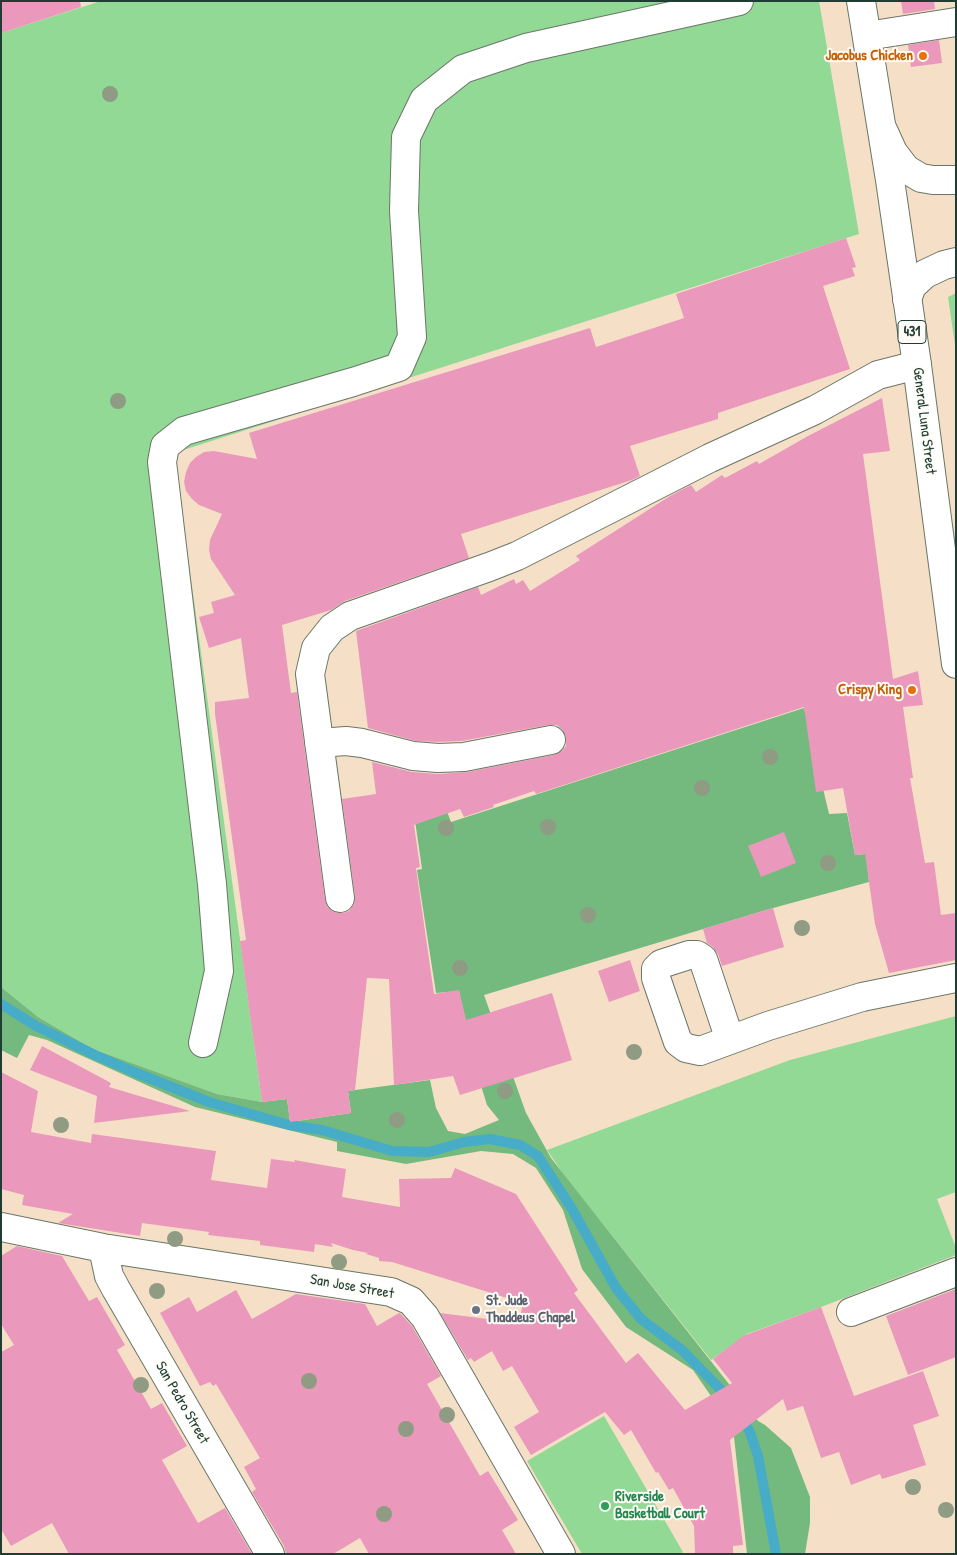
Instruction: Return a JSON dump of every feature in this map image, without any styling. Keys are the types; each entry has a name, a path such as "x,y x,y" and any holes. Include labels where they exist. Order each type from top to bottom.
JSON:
{"street":[{"path":"203,1043 219,971 212,884 162,462 165,446 184,431 399,367 412,337 404,211 406,137 424,100 463,69 526,48 739,1"},
{"name":"General Luna Street","path":"861,1 951,585 956,664"},
{"path":"867,36 956,22"},
{"path":"882,128 893,152 906,168 921,178 939,181 956,180"},
{"path":"907,299 912,286 925,274 944,265 956,262"},
{"path":"340,898 310,674 316,648 332,628 350,616 517,556 710,458 815,410 878,375 917,364"},
{"path":"319,743 346,741 362,743 413,756 438,758 464,757 551,740"},
{"path":"730,1040 768,1026 862,997 956,978"},
{"name":"San Jose Street","path":"1,1227 103,1248 391,1292 411,1301 425,1317 561,1554"},
{"name":"San Pedro Street","path":"103,1248 109,1276 116,1289 270,1554"},
{"path":"851,1312 956,1272"}],"green space":[{"path":"101,1 819,1 859,234 174,453 262,1102 217,1094 93,1049 38,1017 1,987 1,33"},
{"path":"956,293 956,352 948,297"},
{"path":"804,708 829,814 847,813 855,855 866,854 869,882 773,908 484,995 526,1113 551,1158 758,1421 791,1448 810,1497 810,1523 805,1554 747,1554 733,1428 693,1370 626,1327 582,1269 563,1210 536,1168 513,1154 481,1151 406,1164 337,1151 337,1142 195,1107 47,1040 29,1035 17,1058 1,1050 1,987 38,1017 93,1049 217,1094 262,1102 287,1099 290,1122 351,1113 348,1091 430,1080 436,1108 448,1131 465,1134 499,1120 487,1105 479,1079 459,991 436,993 417,870 422,869 408,772 434,777 451,822"},
{"path":"956,1016 956,1192 937,1199 956,1248 956,1255 747,1334 711,1360 564,1175 547,1150 790,1060"},
{"name":"Riverside Basketball Court","path":"604,1416 683,1552 680,1554 582,1554 527,1461"}],"building":[{"path":"1,1 80,1 81,7 1,33"},
{"path":"901,1 934,1 935,9 903,14"},
{"path":"939,40 942,63 911,67 908,45"},
{"path":"846,238 856,267 852,268 855,276 823,286 850,369 718,413 718,419 630,446 640,476 461,534 469,558 345,601 331,610 282,625 291,693 297,692 325,900 327,907 334,912 343,913 349,911 354,904 355,896 342,799 376,794 372,762 412,772 438,774 467,772 554,755 562,751 566,746 566,737 562,729 557,725 462,741 438,742 416,741 368,728 356,631 478,587 481,595 514,579 516,584 523,580 530,591 580,560 576,556 670,496 691,485 696,492 722,475 725,478 757,461 759,464 808,436 882,398 890,451 863,454 893,679 918,671 923,705 903,707 913,778 910,778 925,863 934,862 941,915 956,913 956,960 889,973 875,924 865,854 855,855 843,788 816,792 804,707 536,794 534,791 464,817 460,809 414,825 420,867 416,868 434,994 459,990 466,1020 552,993 572,1060 460,1095 453,1076 394,1085 389,979 367,978 355,1090 348,1091 351,1113 290,1122 287,1099 262,1102 240,941 246,940 215,714 215,702 249,698 241,638 209,648 199,617 214,613 211,602 235,595 211,559 209,550 210,540 222,514 199,505 186,491 184,482 190,463 204,452 214,451 257,459 249,433 590,328 596,347 684,318 676,294"},
{"path":"784,832 796,863 761,877 748,846"},
{"path":"773,908 784,947 722,966 718,954 707,943 703,929"},
{"path":"630,960 640,991 609,1002 598,971"},
{"path":"42,1046 111,1083 109,1087 190,1111 94,1123 97,1096 30,1070"},
{"path":"1,1072 38,1091 31,1132 91,1143 92,1134 216,1151 211,1180 267,1188 271,1159 295,1162 294,1160 346,1169 342,1197 400,1207 399,1179 451,1178 455,1168 516,1194 578,1290 574,1293 626,1363 638,1353 685,1410 732,1383 713,1359 743,1336 821,1307 854,1396 923,1371 939,1416 913,1425 926,1465 882,1479 880,1474 851,1485 839,1452 821,1458 803,1406 787,1411 783,1399 730,1440 743,1545 733,1546 733,1554 695,1554 694,1526 673,1488 669,1490 658,1472 656,1473 631,1430 624,1435 605,1412 531,1455 514,1427 539,1412 512,1366 503,1371 492,1351 474,1362 471,1358 468,1360 440,1313 519,1323 523,1303 392,1262 379,1261 379,1258 366,1254 368,1253 331,1243 333,1247 315,1244 314,1252 260,1245 260,1241 208,1235 209,1232 142,1223 140,1236 58,1223 73,1214 22,1205 24,1195 1,1189"},
{"path":"17,1246 62,1256 89,1301 97,1297 125,1345 117,1350 151,1409 162,1403 187,1446 162,1460 198,1523 225,1508 252,1554 69,1554 52,1523 11,1546 1,1529 1,1352 14,1345 1,1324 1,1256"},
{"path":"956,1289 956,1357 908,1375 886,1316"},
{"path":"236,1290 252,1319 296,1294 365,1304 377,1326 399,1313 401,1314 412,1326 441,1376 427,1384 480,1476 488,1471 518,1520 502,1530 516,1554 369,1554 360,1538 333,1554 286,1554 284,1546 252,1492 256,1489 244,1467 260,1458 216,1384 213,1386 210,1382 200,1386 160,1313 189,1297 197,1312"}],"waterway":[{"path":"1,1004 36,1026 134,1072 209,1102 289,1125 322,1130 392,1151 429,1152 464,1142 490,1139 520,1145 538,1156 572,1209 616,1288 641,1319 682,1350 720,1389 727,1400"},
{"path":"739,1416 749,1430 758,1456 776,1554"}],"place":[{"name":"Jacobus Chicken","path":"923,56"},
{"name":"Crispy King","path":"912,690"},
{"name":"St. Jude Thaddeus Chapel","path":"476,1310"},
{"name":"Riverside Basketball Court","path":"605,1506"}]}
